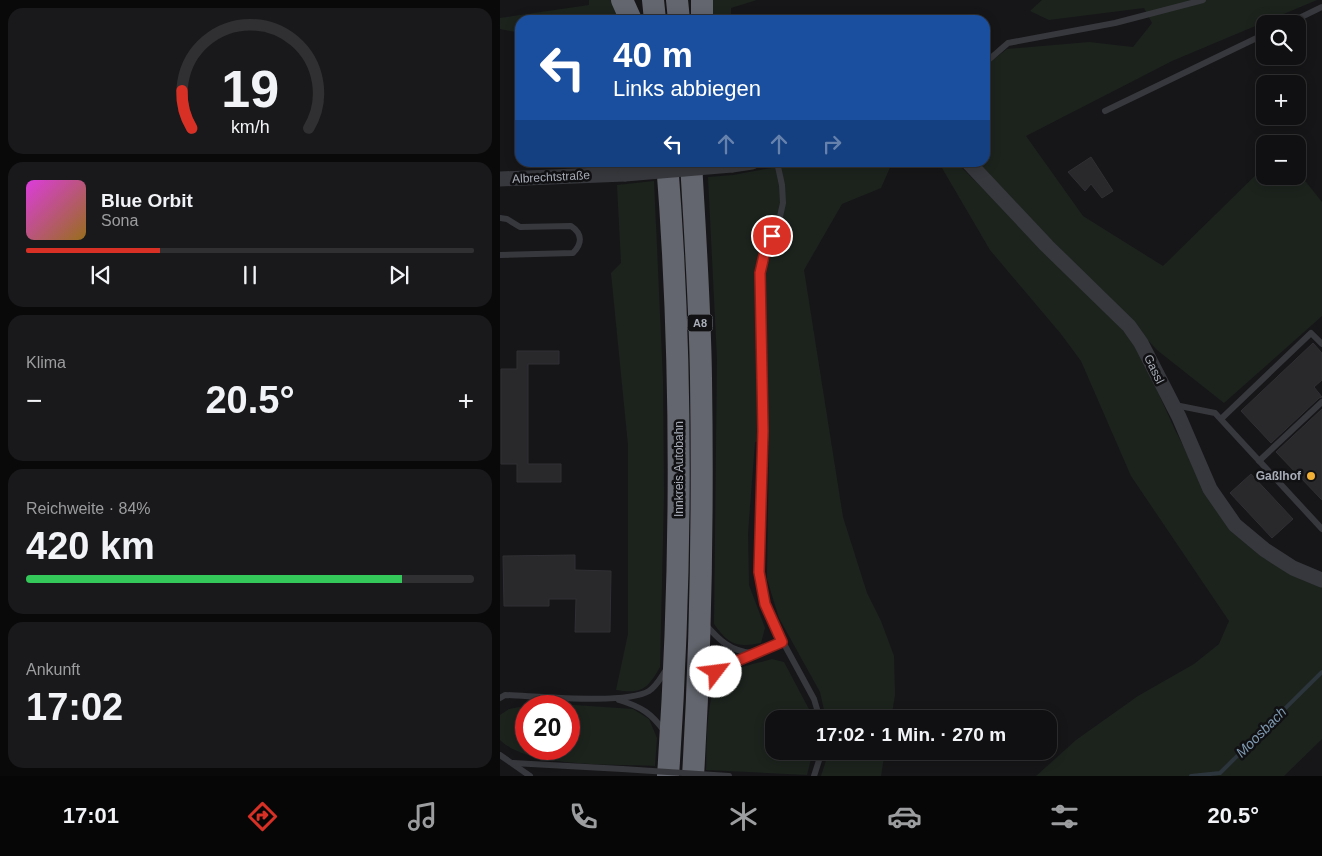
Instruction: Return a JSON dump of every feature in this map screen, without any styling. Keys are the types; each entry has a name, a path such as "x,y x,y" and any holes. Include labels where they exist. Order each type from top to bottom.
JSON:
{"highway":[{"path":"622,0 629,15"},
{"path":"653,0 654,15"},
{"path":"677,0 678,15"},
{"path":"702,0 702,15"},
{"name":"Innkreis Autobahn","path":"667,167 677,327 680,468 675,654 668,776"},
{"name":"Innkreis Autobahn","path":"691,167 701,378 700,618 693,776"}],"street":[{"name":"Albrechtstraße","path":"500,180 625,174 708,167"},
{"name":"Gassl","path":"973,167 1048,246 1129,326 1141,343 1172,404 1210,489 1235,525 1265,550 1292,568 1322,580"}],"lane":[{"path":"990,59 1008,43 1115,23 1203,0"},
{"path":"1306,15 1322,7"},
{"path":"1105,111 1256,38"},
{"path":"778,167 783,203 779,221 765,251 760,273 763,431 759,572 765,604 782,642 814,699 817,710"},
{"path":"500,218 507,219 520,228 571,226 578,230 580,238 579,247 573,253 500,255"},
{"path":"1220,420 1311,332 1322,344"},
{"path":"1259,461 1322,402"},
{"path":"1172,404 1215,414 1322,529"},
{"path":"700,618 719,639 732,649 753,653"},
{"path":"696,716 712,677 716,672 753,653 782,642"},
{"path":"502,695 616,699 638,695 658,683 675,654"},
{"path":"616,699 637,705 648,712 671,739"},
{"path":"500,755 530,776"},
{"path":"814,776 819,760"},
{"path":"513,763 729,776"}],"shaded area":[{"path":"589,0 613,0 618,15 521,15 589,5"},
{"path":"707,0 757,0 731,8 731,15 707,15"},
{"path":"1042,0 1317,0 1281,15 1256,15 1256,26 1172,61 1026,136 1083,216 1163,266 1256,175 1256,185 1306,185 1306,182 1322,202 1322,316 1224,403 1157,350 1096,285 1030,221 981,167 990,167 990,62 1007,49 1089,42 1133,47 1152,23 1144,8 1049,20 1030,11"},
{"path":"515,16 515,32 500,29 500,18"},
{"path":"776,167 890,167 881,188 842,204 804,270 843,517 867,593 881,621 894,656 895,695 892,710 824,710 820,692 779,618 767,579 769,441 755,442 748,533 749,585 765,628 761,643 745,645 733,643 714,624 717,359 708,177 733,175"},
{"path":"942,167 961,167 1106,310 1138,348 1175,430 1211,499 1322,586 1322,739 1284,776 1036,776 1054,760 1057,760 1057,757 1076,740 1138,696 1194,664 1219,644 1229,621 1131,476 1081,361 1061,334 990,250"},
{"path":"654,181 663,381 664,494 660,667 651,681 642,689 625,691 616,690 628,634 628,445 611,273 621,263 617,185"},
{"path":"772,659 784,662 809,710 765,710 765,760 811,760 807,775 706,770 708,718 713,691 724,673"},
{"path":"580,705 633,709 649,719 657,738 655,766 573,763 551,760 580,760"},
{"path":"515,708 515,750 500,740 500,715 509,709"},
{"path":"826,760 884,760 881,776 821,776"}],"building":[{"path":"1091,157 1113,191 1102,198 1091,184 1085,191 1068,172"},
{"path":"1313,343 1322,353 1322,380 1314,387 1322,397 1271,443 1241,411"},
{"path":"517,351 559,351 559,364 528,364 528,464 561,464 561,482 517,482 517,464 501,464 501,369 517,369"},
{"name":"Gaßlhof","path":"1322,409 1322,500 1276,452"},
{"path":"1251,474 1293,519 1272,538 1230,493"},
{"path":"575,555 575,570 611,571 610,632 575,632 576,599 549,599 549,606 504,606 503,556"}],"waterway":[{"name":"Moosbach","path":"1191,776 1220,773 1322,672"}],"place":[{"name":"Gaßlhof","path":"1311,476"}],"route":[{"path":"716,672 753,653 782,642 765,604 759,572 763,431 760,273 765,251 772,236"}]}
